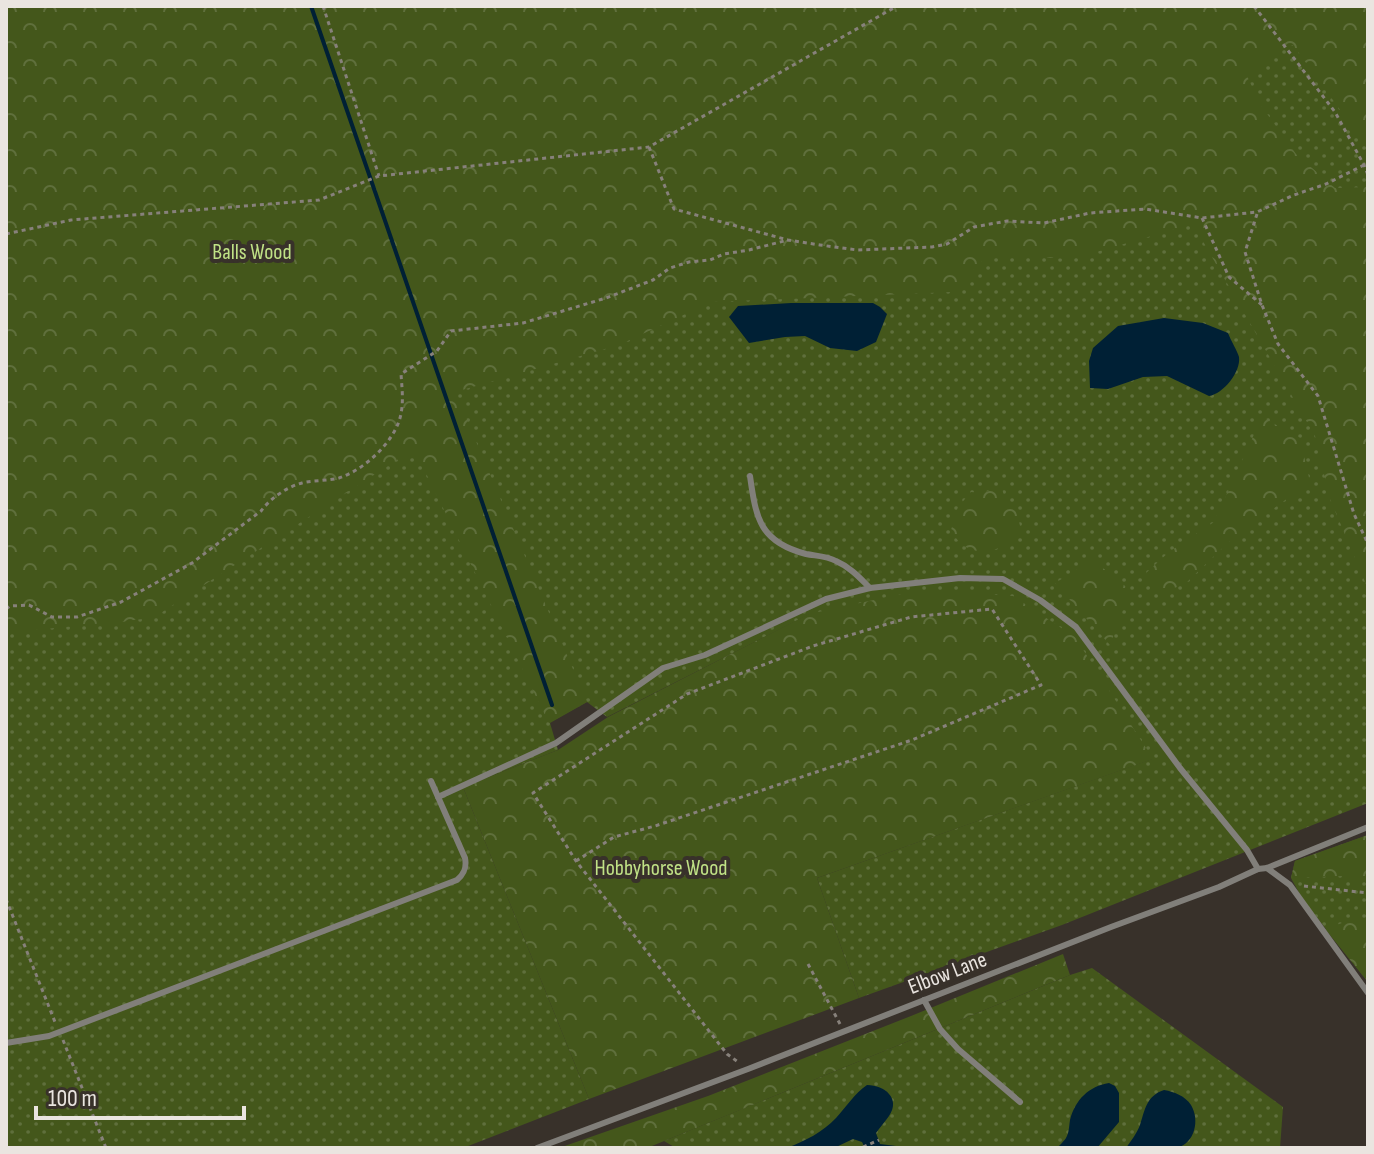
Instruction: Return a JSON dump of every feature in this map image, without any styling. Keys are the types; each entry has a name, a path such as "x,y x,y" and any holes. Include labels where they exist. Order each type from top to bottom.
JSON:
{"lane":[{"path":"750,476 757,515 772,539 806,554 834,560 851,570 870,588"},
{"path":"438,797 556,743 663,668 705,655 826,599 870,588 960,578 1003,579 1040,600 1076,627 1180,768 1247,850 1258,869"},
{"path":"6,1043 49,1036 457,880 464,874 467,865 431,781"},
{"name":"Elbow Lane","path":"537,1148 1368,827"},
{"path":"1267,868 1290,885 1368,993"},
{"path":"924,1000 940,1029 958,1049 1020,1102"}],"path":[{"path":"323,6 379,176"},
{"path":"6,234 71,220 319,200 379,176 649,147 897,6"},
{"path":"1254,6 1335,112 1366,164 1368,175"},
{"path":"649,147 674,209 788,240 857,250 932,247 947,244 974,227 1007,221 1044,223 1090,213 1145,209 1202,218 1257,212 1366,164"},
{"path":"1257,212 1245,252 1262,305 1278,344 1318,396 1354,514 1368,544"},
{"path":"1202,218 1229,277 1262,305"},
{"path":"6,609 29,605 52,617 77,617 121,602 192,563 261,511 269,501 291,488 300,483 340,478 365,465 385,445 400,419 403,396 401,374 437,351 451,331 523,323 606,298 689,262 710,260 788,240"},
{"path":"576,861 614,837 912,740 1041,685 992,609 911,617 813,646 687,694 533,793 576,861 727,1054 748,1069"},
{"path":"1290,885 1368,893"},
{"path":"808,964 844,1031"},
{"path":"863,1147 879,1140"}],"green space":[{"path":"6,6 1368,6 1368,803 1062,925 859,998 817,878 1152,759 810,614 607,717 587,702 550,723 558,750 463,787 589,1099 463,1148 6,1148"},
{"name":"Balls Wood","path":"6,6 1368,6 1368,138 1351,125 1293,45 1273,53 1247,76 1260,104 1296,154 1335,188 1368,187 1368,589 1330,499 1315,436 1193,224 1072,259 989,254 952,292 711,302 619,345 455,392 587,702 549,723 414,449 153,618 6,633"},
{"path":"1262,417 1300,438 1310,482 1233,538 1185,584 1166,591 1154,589 1146,573 1169,552 1214,522"},
{"path":"1001,485 1006,503 1015,507 1022,533 994,550 975,551 966,547 951,530 958,507 971,492 983,493"},
{"path":"1093,560 1130,590 1110,645 1055,583"},
{"name":"Hobbyhorse Wood","path":"920,590 1013,596 1075,637 1153,759 817,878 859,998 589,1099 463,787 558,750 608,717 809,614"},
{"path":"1368,835 1368,982 1303,900 1291,878 1295,861"},
{"path":"1368,835 1368,883 1345,876 1291,878 1295,861"},
{"path":"1356,918 1368,921 1368,982 1325,929"},
{"path":"1063,954 1070,975 647,1148 559,1148 708,1096"},
{"path":"1092,968 1283,1107 1280,1148 676,1148 664,1141 1070,975"}],"water":[{"path":"873,303 887,314 876,342 857,351 830,348 805,336 749,343 729,317 738,306"},
{"path":"1164,318 1203,323 1228,333 1239,363 1225,387 1209,396 1167,376 1143,377 1108,389 1090,388 1089,361 1093,348 1118,326"},
{"path":"1109,1083 1119,1093 1119,1122 1097,1148 1057,1148 1067,1136 1072,1113 1079,1100 1095,1087"},
{"path":"867,1085 880,1087 892,1099 892,1110 876,1133 880,1144 912,1148 865,1148 862,1142 853,1139 834,1148 787,1148 825,1128"},
{"path":"1164,1090 1179,1095 1191,1105 1195,1117 1192,1136 1177,1148 1126,1148 1139,1128 1150,1100"}],"waterway":[{"path":"311,6 552,705"}]}
